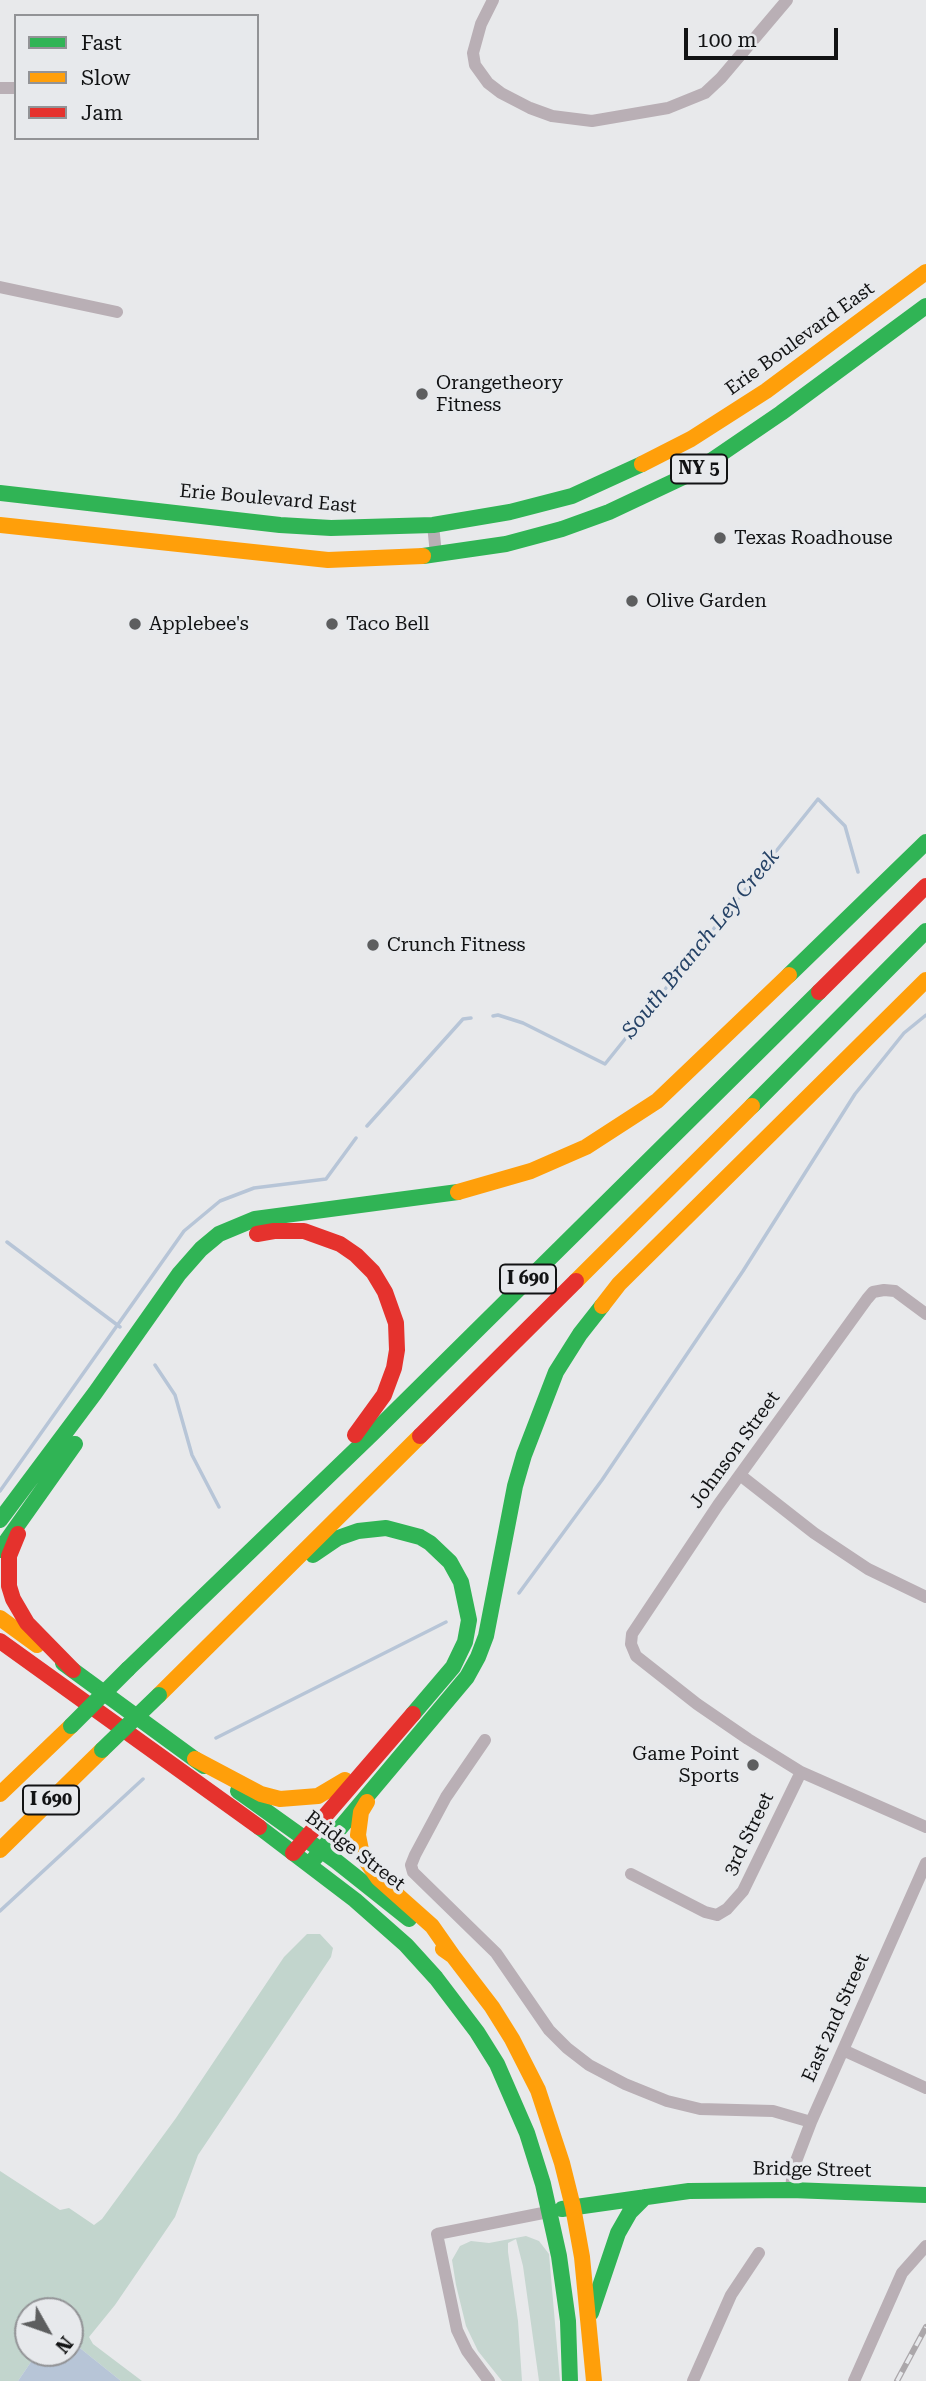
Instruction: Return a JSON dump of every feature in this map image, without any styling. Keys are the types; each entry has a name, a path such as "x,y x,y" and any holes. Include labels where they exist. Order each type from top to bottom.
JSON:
{"main road":[{"name":"Erie Boulevard East","path":"0,493 331,528 433,525 510,512 572,495 691,439 766,391 926,272"},
{"name":"NY 5","path":"0,525 328,559 403,558 506,544 562,529 649,495 696,471 926,306"},
{"path":"0,1520 179,1274 201,1249 219,1234 255,1219 468,1189 531,1171 586,1147 657,1101 687,1075 926,842"},
{"path":"904,907 926,880"},
{"name":"I 690","path":"0,1794 372,1434 926,886"},
{"name":"I 690","path":"0,1850 268,1587 926,931"},
{"path":"817,1042 926,943"},
{"path":"309,1865 467,1676 478,1657 486,1636 515,1486 524,1455 556,1372 580,1334 619,1284 926,980"},
{"path":"0,1550 207,1264 226,1247 254,1235 274,1231 304,1231 323,1236 356,1255 373,1272 385,1292 396,1323 395,1359 384,1395 313,1489"},
{"path":"28,1511 9,1556 9,1586 21,1615 73,1671"},
{"path":"268,1587 338,1538 358,1531 386,1528 419,1537 430,1543 450,1562 461,1581 469,1620 465,1642 453,1667 293,1853"},
{"name":"Bridge Street","path":"0,1618 320,1850 453,1956 512,2039 538,2090 573,2207"},
{"name":"Bridge Street","path":"0,1641 230,1804 355,1900 407,1945 477,2032 502,2075 527,2133 543,2184 548,2212 689,2191 791,2190 920,2195"},
{"path":"195,1759 261,1794 294,1800 330,1791 370,1761"},
{"path":"381,1778 360,1812 358,1835 362,1855 378,1878 432,1926 453,1956"},
{"path":"589,2320 618,2233 630,2212 645,2197"},
{"path":"573,2207 589,2320 594,2381"},
{"path":"548,2212 559,2256 568,2321 570,2381"}],"street":[{"path":"493,0 481,24 473,53 475,65 488,83 501,93 541,112 575,121 592,121 668,108 705,93 787,0"},
{"path":"0,287 117,312"},
{"path":"433,525 436,554"},
{"name":"Johnson Street","path":"801,1772 697,1704 636,1656 631,1644 632,1634 740,1475 867,1298 884,1290 895,1291 926,1314"},
{"path":"740,1475 814,1533 868,1569 926,1597"},
{"path":"485,1740 446,1797 415,1855 411,1865 413,1872 496,1953 549,2030 589,2065 625,2084 667,2101 700,2109 773,2110 811,2122"},
{"path":"801,1772 926,1827"},
{"name":"3rd Street","path":"631,1874 705,1912 717,1915 727,1909 743,1891 801,1772"},
{"name":"East 2nd Street","path":"791,2190 793,2169 811,2122 926,1863"},
{"path":"843,2050 926,2088"},
{"name":"Bridge Street","path":"489,2381 467,2351 457,2330 437,2234 548,2212"},
{"path":"854,2381 902,2273 926,2246"},
{"path":"693,2381 731,2295 759,2253"}],"shaded area":[{"path":"526,2236 539,2241 549,2254 560,2381 539,2381 523,2266 516,2239 508,2243 508,2252 518,2321 522,2381 502,2381 478,2351 466,2326 456,2285 452,2260 460,2246 471,2241 489,2243"}],"green space":[{"path":"307,1934 320,1934 333,1948 331,1957 198,2155 175,2217 115,2305 89,2337 93,2344 142,2381 121,2381 84,2351 84,2297 14,2297 14,2367 28,2367 18,2381 0,2381 0,2171 60,2210 69,2208 94,2225 102,2219 176,2118 284,1957"}],"water":[{"path":"84,2351 121,2381 18,2381 28,2367 84,2367"}],"waterway":[{"name":"South Branch Ley Creek","path":"493,1016 498,1015 523,1023 605,1064 818,799 845,826 858,872"},
{"path":"519,1593 602,1480 743,1271 855,1094 904,1033 926,1015"},
{"path":"367,1126 463,1019 471,1018"},
{"path":"0,1491 184,1231 220,1201 254,1188 326,1179 356,1138"},
{"path":"7,1242 120,1327"},
{"path":"155,1365 175,1395 192,1455 219,1507"},
{"path":"216,1738 446,1622"},
{"path":"0,1911 143,1779"}],"railway":[{"path":"897,2381 926,2327"}],"traffic: fast":[{"path":"423,556 506,544 562,529 609,512 696,471 781,413 926,306"},
{"path":"0,493 280,525 331,528 433,525 510,512 572,496 642,464"},
{"path":"789,975 926,842"},
{"path":"752,1106 926,931"},
{"path":"128,1669 372,1434 819,992"},
{"path":"0,1520 179,1274 201,1249 219,1234 255,1219 458,1192"},
{"path":"309,1865 467,1677 478,1657 486,1636 515,1486 524,1455 556,1372 602,1306"},
{"path":"0,1550 75,1444"},
{"path":"313,1555 338,1538 358,1531 386,1528 420,1537 450,1562 461,1582 469,1620 465,1642 453,1667 413,1714"},
{"path":"63,1663 204,1766"},
{"path":"71,1726 128,1669"},
{"path":"102,1750 159,1695"},
{"path":"238,1791 336,1861 409,1919"},
{"path":"259,1827 355,1900 406,1945 436,1978 477,2032 497,2064 527,2133 543,2184 559,2256 568,2321 570,2381"},
{"path":"562,2209 689,2191 791,2190 926,2195"},
{"path":"591,2313 618,2233 630,2212 645,2197"}],"traffic: slow":[{"path":"642,464 691,439 766,391 926,272"},
{"path":"0,525 328,560 423,556"},
{"path":"458,1192 531,1171 586,1147 657,1101 789,975"},
{"path":"602,1306 619,1284 926,980"},
{"path":"576,1281 752,1106"},
{"path":"159,1695 420,1436"},
{"path":"0,1618 37,1645"},
{"path":"0,1794 71,1726"},
{"path":"0,1850 102,1750"},
{"path":"195,1759 261,1794 280,1799 318,1796 345,1780"},
{"path":"367,1802 361,1812 358,1835 362,1855 378,1878 432,1926 453,1956"},
{"path":"443,1949 453,1956 492,2007 538,2090 573,2207 582,2257 594,2381"}],"traffic: jam":[{"path":"819,992 926,886"},
{"path":"257,1234 304,1231 340,1244 373,1272 385,1292 396,1323 397,1350 394,1368 384,1395 355,1435"},
{"path":"420,1436 576,1281"},
{"path":"18,1534 9,1556 9,1586 13,1599 27,1623 73,1670"},
{"path":"0,1641 259,1827"},
{"path":"293,1853 413,1714"}],"place":[{"name":"Orangetheory Fitness","path":"422,394"},
{"name":"Texas Roadhouse","path":"720,538"},
{"name":"Olive Garden","path":"632,601"},
{"name":"Applebee's","path":"135,624"},
{"name":"Taco Bell","path":"332,624"},
{"name":"Crunch Fitness","path":"373,945"},
{"name":"Game Point Sports","path":"753,1765"}]}
